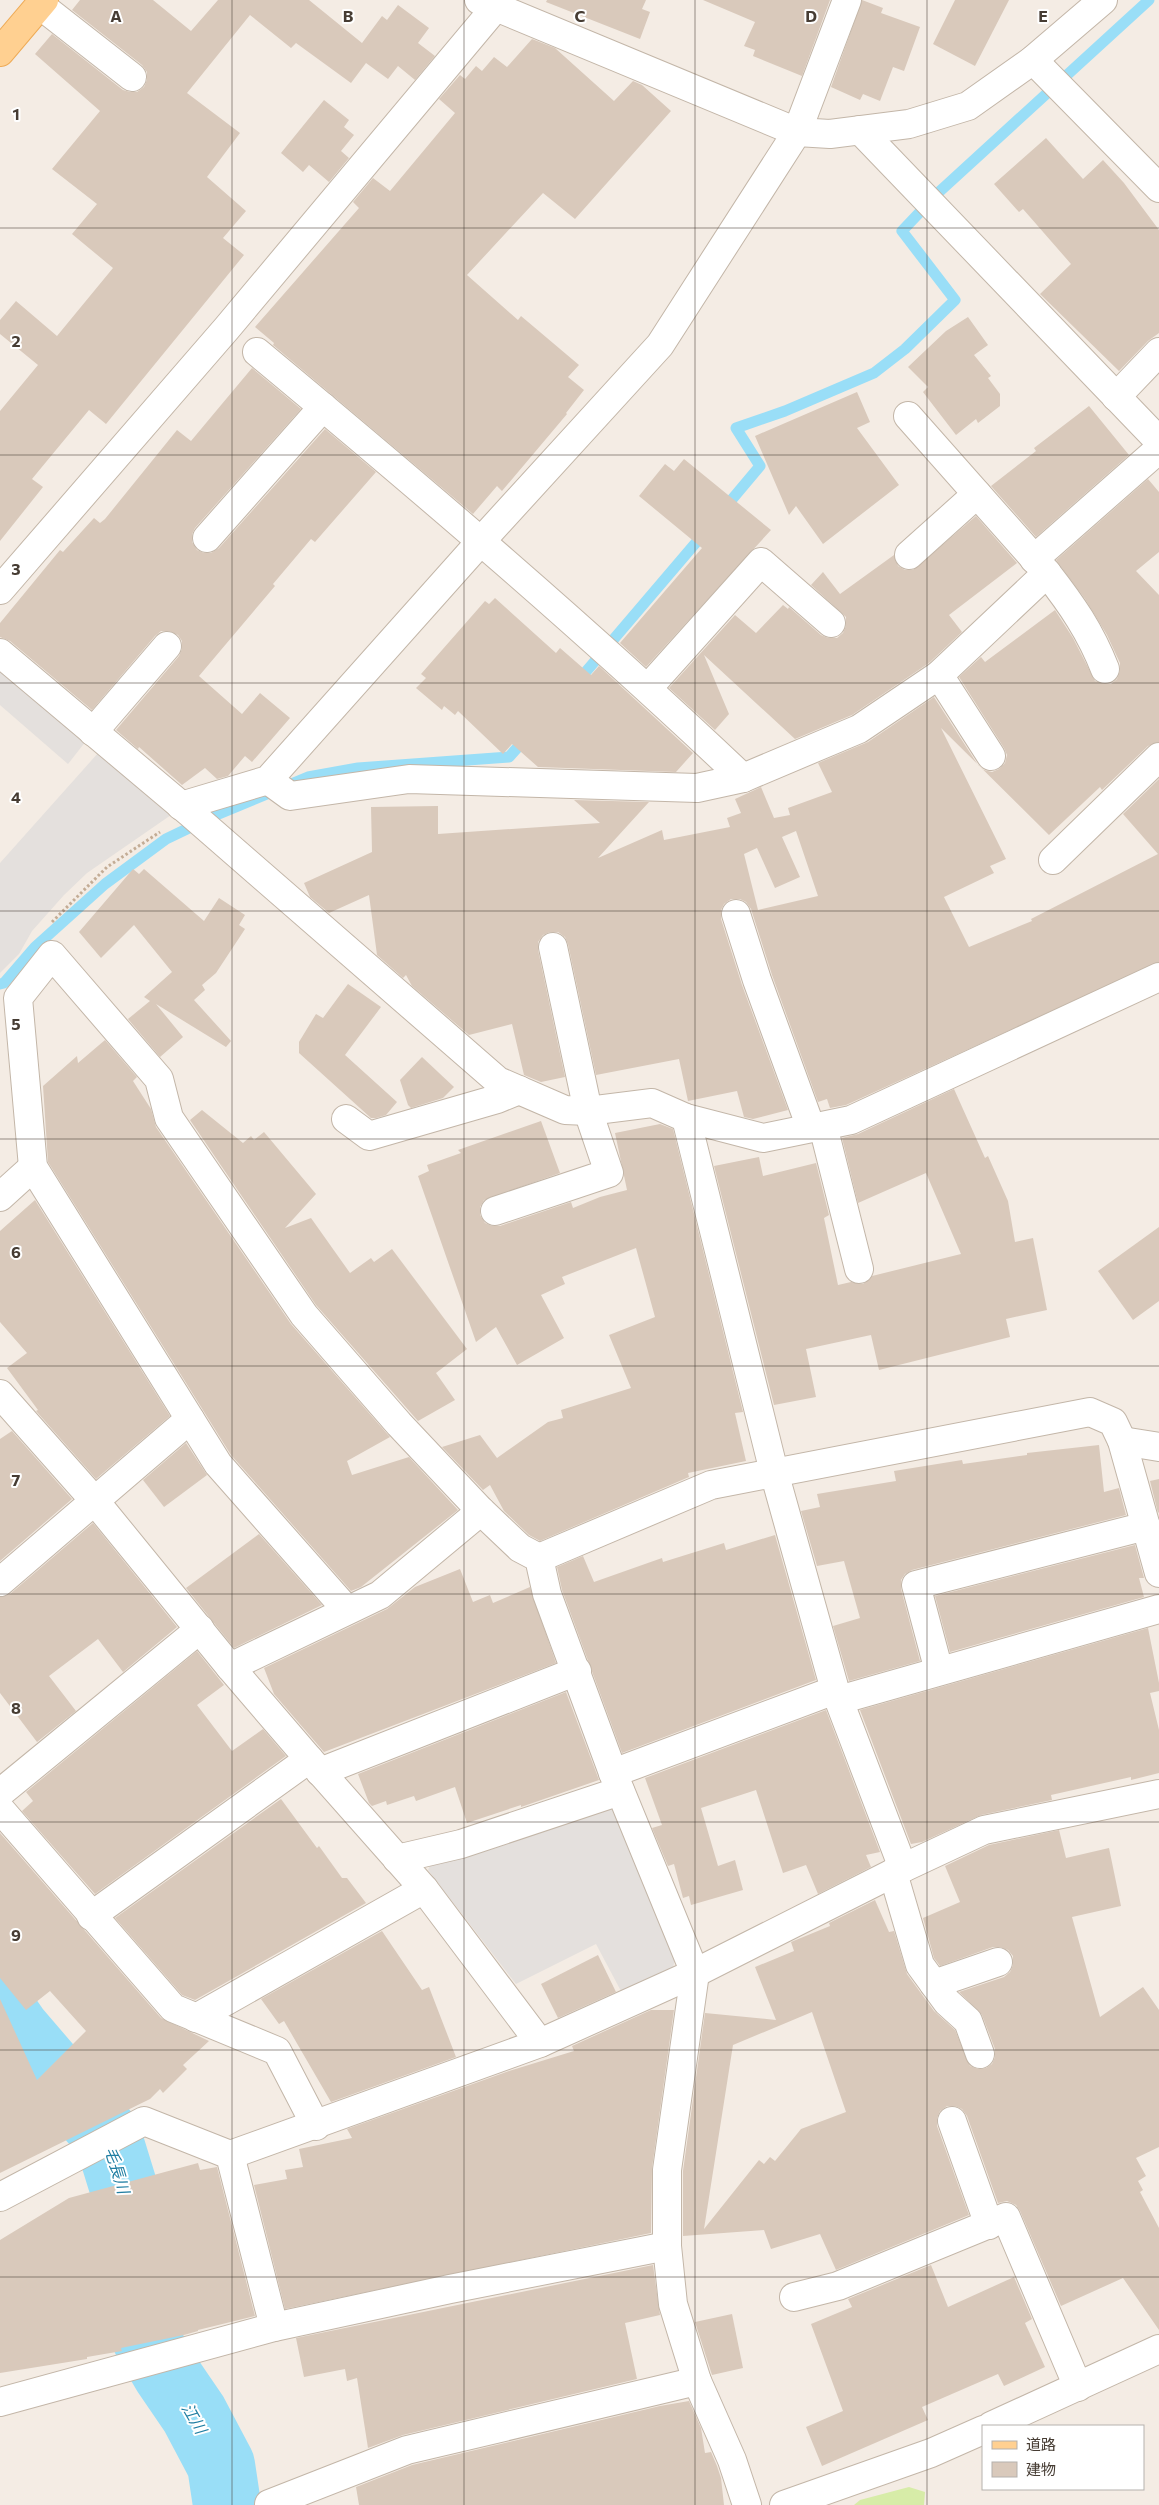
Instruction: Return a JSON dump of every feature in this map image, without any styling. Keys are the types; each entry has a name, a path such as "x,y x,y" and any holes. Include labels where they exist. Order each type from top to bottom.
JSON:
{"main road":[{"path":"0,52 42,3"}],"street":[{"path":"185,809 268,780 482,540 660,345 797,132 847,0"},
{"path":"0,590 226,328 485,2 797,132 830,134 910,124 968,106 1032,60 1103,0"},
{"path":"42,3 132,77"},
{"path":"1032,60 1159,188"},
{"path":"860,130 1159,442"},
{"path":"257,352 482,540 648,688 743,778"},
{"path":"1116,397 1159,352"},
{"path":"207,538 323,406"},
{"path":"908,416 1040,566 1077,612 1092,638 1105,669"},
{"path":"268,780 290,796 408,779 698,788 743,778 859,729 939,675 1040,566 1159,449"},
{"path":"909,555 977,494"},
{"path":"648,688 761,562 831,623"},
{"path":"93,732 167,646"},
{"path":"0,653 185,809 498,1081 565,1110 588,1111 652,1103 686,1118 763,1138 851,1120 1159,977"},
{"path":"939,675 991,756"},
{"path":"1053,860 1159,757"},
{"path":"736,914 757,980 817,1127 859,1269"},
{"path":"495,1211 609,1173 588,1111 553,948"},
{"path":"346,1609 218,1464 33,1167 18,998 52,955 159,1079 170,1118 304,1315 399,1424 481,1511 520,1548 539,1558 547,1594 577,1671 616,1782 695,1973 667,2170 667,2246 673,2304 696,2381 732,2460 747,2505"},
{"path":"346,1119 369,1136 497,1099 519,1090"},
{"path":"686,1118 774,1472 837,1695 898,1870 920,1965 947,2002 968,2021 980,2054"},
{"path":"0,1196 33,1167"},
{"path":"3,1404 94,1500 230,1667 424,1889 540,2043"},
{"path":"539,1558 711,1485 1090,1412 1114,1422 1122,1441 1159,1573"},
{"path":"0,1582 190,1419"},
{"path":"1122,1441 1159,1447"},
{"path":"230,1667 346,1609 380,1595 481,1511"},
{"path":"939,1671 916,1584 1146,1526"},
{"path":"397,1859 461,1844 837,1695 939,1671 1159,1609"},
{"path":"0,1793 200,1629"},
{"path":"91,1916 315,1766 577,1671"},
{"path":"0,2197 144,2121 230,2155 316,2126 540,2043 695,1973 898,1870 984,1830 1159,1794"},
{"path":"0,1809 91,1916 173,2008 277,2051 316,2126"},
{"path":"196,2018 424,1889"},
{"path":"934,1984 998,1962"},
{"path":"952,2121 989,2225"},
{"path":"230,2155 274,2327"},
{"path":"794,2297 838,2286 1006,2217 1078,2387"},
{"path":"0,2402 274,2327 450,2289 667,2246"},
{"path":"993,2425 1159,2349"},
{"path":"269,2504 407,2450 696,2381"},
{"path":"784,2505 931,2453 982,2430"}],"path":[{"path":"52,955 38,935 107,867 185,809"}],"green space":[{"path":"909,2487 925,2492 924,2505 854,2505 860,2500"}],"shaded area":[{"path":"0,668 86,741 68,764 0,705"},
{"path":"99,752 171,815 87,873 64,895 32,931 19,954 0,973 0,863"},
{"path":"608,1805 618,1809 675,1960 672,1971 622,1993 596,1944 516,1984 428,1870 433,1859"}],"building":[{"path":"80,0 153,0 191,31 218,0 309,0 362,43 382,16 387,20 398,5 429,28 418,43 435,56 415,80 398,66 388,79 366,63 351,83 296,43 291,48 250,15 187,93 240,133 207,177 246,211 223,238 244,255 106,424 89,410 32,479 43,487 0,541 0,411 38,365 0,334 0,320 16,301 57,336 113,268 72,234 97,204 52,169 100,111 35,54 52,34 123,90 137,92 144,87 147,80 147,72 142,65 72,10"},
{"path":"547,0 646,0 642,9 650,12 640,39 546,2"},
{"path":"703,0 830,0 802,76 753,56 755,50 744,46 755,22"},
{"path":"862,0 883,8 881,13 920,27 904,71 893,67 880,101 863,94 860,100 831,87"},
{"path":"955,0 1009,0 975,66 933,44"},
{"path":"532,39 555,48 614,101 633,81 642,85 671,111 575,219 543,193 467,275 518,320 521,316 579,365 568,377 584,390 567,414 502,491 497,486 473,514 273,345 274,343 255,327 359,208 353,202 373,178 390,191 455,113 439,99 460,75 465,79 476,66 482,71 494,57 507,67"},
{"path":"324,100 349,120 344,127 354,135 341,151 349,158 329,182 309,165 303,172 281,153"},
{"path":"1046,138 1083,179 1103,160 1124,183 1159,230 1159,333 1148,341 1119,371 1040,294 1071,264 1023,209 1019,212 994,184"},
{"path":"968,317 988,345 974,355 991,376 988,378 1000,394 1000,406 978,423 976,419 956,435 923,392 928,387 908,367 946,331"},
{"path":"252,368 301,409 195,528 192,534 192,542 197,550 211,553 219,548 325,429 376,472 315,542 311,539 273,584 275,586 199,676 242,714 260,693 290,718 252,762 245,756 228,776 217,779 205,768 182,785 139,747 138,749 116,730 179,656 182,649 182,641 178,635 169,631 161,631 155,636 92,710 10,641 0,637 0,623 60,550 63,552 94,518 100,523 105,519 177,430 191,441"},
{"path":"857,392 870,422 857,428 899,485 823,544 796,506 789,515 755,436"},
{"path":"1089,406 1129,455 1036,537 991,486 1036,451 1034,448"},
{"path":"684,459 771,530 646,667 620,643 702,548 639,496 665,464 674,471"},
{"path":"1148,479 1159,492 1159,552 1136,571 1159,595 1159,742 1148,746 1102,790 1100,787 1049,835 980,767 992,772 999,769 1005,763 1007,755 959,677 981,657 985,662 1055,610 1073,638 1095,681 1111,684 1117,679 1120,663 1107,635 1085,599 1056,560"},
{"path":"976,516 1017,563 949,615 962,632 929,663 852,715 795,739 704,655 729,714 715,730 669,688 735,615 756,633 783,605 788,609 789,607 821,635 828,638 837,638 843,633 846,626 846,617 811,585 823,572 840,594 894,555 898,566 905,570 913,570"},
{"path":"495,598 556,653 560,648 591,675 599,666 693,753 676,772 538,767 512,744 503,754 458,711 455,715 444,706 442,710 416,688 426,678 421,674 485,601 489,604"},
{"path":"934,697 977,764 941,728 1006,859 990,866 994,873 944,897 969,947 1032,921 1031,919 1158,854 1123,814 1159,779 1159,962 846,1105 830,1108 827,1099 818,1102 772,975 751,909 746,902 740,899 731,899 724,904 721,910 721,919 742,985 788,1110 753,1119 744,1117 737,1091 688,1101 679,1059 596,1075 568,944 565,937 558,932 550,932 543,935 538,942 538,950 565,1077 541,1082 524,1075 512,1024 469,1035 412,986 406,975 403,978 377,955 369,895 329,913 310,897 304,883 372,852 371,807 438,806 438,834 600,823 574,800 649,802 598,858 662,830 664,840 730,827 727,818 741,813 735,799 761,787 774,818 790,815 788,808 832,792 818,763 868,742","holes":["796,831 818,896 758,910 744,854 757,848 775,888 800,877 782,837"]},
{"path":"133,869 139,874 144,869 204,921 219,898 245,915 239,925 245,929 216,973 202,985 205,990 194,1000 231,1041 226,1047 156,1004 183,1037 160,1057 128,1019 150,1001 144,997 172,972 134,925 101,958 79,932"},
{"path":"348,984 381,1007 345,1055 397,1102 386,1115 376,1118 371,1118 299,1053 299,1042 316,1014 323,1018"},
{"path":"105,1040 137,1077 133,1081 151,1109 156,1127 291,1324 390,1437 347,1461 352,1475 409,1457 458,1510 361,1587 351,1591 231,1455 48,1162 43,1086 77,1056 78,1063"},
{"path":"422,1057 454,1087 443,1098 411,1108 408,1105 400,1080"},
{"path":"954,1089 985,1158 988,1156 1008,1201 1015,1242 1033,1238 1047,1310 1006,1319 1010,1337 879,1370 871,1335 806,1349 816,1397 774,1405 714,1166 759,1157 763,1176 816,1163 829,1215 824,1218 838,1285 851,1282 863,1284 872,1276 961,1254 926,1173 858,1203 842,1138 858,1134"},
{"path":"202,1110 243,1143 251,1136 254,1140 264,1132 316,1194 285,1228 311,1218 350,1273 371,1258 374,1262 392,1249 467,1349 436,1373 455,1400 418,1421 316,1305 190,1120"},
{"path":"541,1121 560,1173 484,1200 480,1207 480,1215 485,1223 492,1226 500,1226 571,1202 573,1208 600,1197 627,1190 615,1133 660,1124 673,1129 743,1412 735,1413 746,1461 688,1473 689,1477 540,1541 529,1535 504,1511 490,1485 483,1490 442,1447 480,1435 497,1458 548,1422 563,1418 561,1410 631,1388 609,1335 655,1317 636,1248 562,1277 565,1284 541,1295 564,1338 517,1365 496,1327 476,1342 418,1176 429,1171 427,1165 461,1153 458,1150"},
{"path":"35,1200 170,1416 96,1479 36,1411 38,1410 7,1368 27,1353 0,1322 0,1231"},
{"path":"1159,1227 1159,1301 1133,1320 1098,1271"},
{"path":"12,1431 72,1499 0,1561 0,1439"},
{"path":"186,1443 207,1475 164,1507 143,1480"},
{"path":"1099,1445 1104,1492 1119,1488 1126,1515 912,1570 905,1574 901,1580 901,1589 920,1661 849,1681 833,1626 860,1618 844,1561 817,1566 801,1511 820,1507 817,1494 896,1481 894,1471 962,1460 963,1464 1027,1455 1027,1453"},
{"path":"1159,1479 1159,1512 1158,1513 1150,1481"},
{"path":"93,1523 177,1627 123,1672 98,1639 49,1676 76,1711 37,1742 0,1693 0,1597 10,1594"},
{"path":"259,1534 322,1605 234,1648 186,1588"},
{"path":"775,1535 816,1680 622,1753 562,1590 557,1567 583,1556 594,1582 662,1558 663,1562 724,1543 726,1550"},
{"path":"1135,1545 1144,1578 1139,1578 1144,1597 950,1652 935,1596"},
{"path":"460,1569 473,1602 490,1595 493,1603 530,1587 556,1663 324,1752 274,1694 264,1668 387,1609 415,1587"},
{"path":"1148,1628 1159,1683 1159,1691 1150,1693 1159,1730 1159,1773 1131,1780 1131,1777 1051,1795 1052,1800 981,1815 922,1842 911,1844 860,1710"},
{"path":"197,1651 224,1685 197,1705 232,1751 263,1729 286,1756 95,1894 22,1811 33,1801 26,1792"},
{"path":"566,1692 599,1780 521,1807 521,1805 467,1823 455,1787 416,1801 414,1796 387,1805 386,1801 372,1806 369,1803 358,1774"},
{"path":"826,1710 880,1852 866,1855 871,1867 818,1894 806,1865 783,1873 756,1790 701,1808 718,1866 735,1860 743,1890 691,1905 689,1896 683,1898 674,1864 668,1866 652,1828 662,1825 645,1778"},
{"path":"281,1799 317,1848 319,1846 342,1878 347,1878 366,1903 195,2000 182,1995 115,1918"},
{"path":"1059,1830 1066,1858 1109,1848 1121,1906 1072,1917 1100,2017 1143,1987 1159,2010 1159,2147 1136,2158 1146,2176 1138,2181 1143,2190 1140,2192 1159,2228 1159,2330 1123,2278 1061,2306 1020,2211 1016,2205 1007,2201 998,2203 967,2116 962,2109 955,2106 947,2106 940,2111 937,2118 937,2126 969,2215 836,2270 820,2234 771,2249 764,2230 683,2236 683,2171 705,2013 776,2020 755,1967 794,1951 791,1942 830,1926 829,1923 875,1900 889,1932 894,1931 907,1974 934,2011 955,2030 970,2066 978,2069 986,2068 992,2064 995,2057 995,2049 982,2015 959,1992 1004,1977 1010,1972 1013,1965 1013,1956 1008,1950 993,1947 940,1966 934,1958 923,1918 960,1902 945,1866 989,1845","holes":["812,2012 846,2112 801,2129 775,2161 770,2157 764,2164 759,2160 704,2229 733,2045"]},
{"path":"0,1833 161,2018 209,2041 183,2065 187,2069 163,2093 160,2089 150,2099 0,2173 0,1999 37,2080 86,2031 50,1991 26,2010 0,1978"},
{"path":"382,1931 422,1990 429,1987 456,2057 331,2102 284,2021 279,2024 261,1999"},
{"path":"598,1955 616,1992 558,2018 541,1984"},
{"path":"651,2010 674,2010 652,2168 651,2233 285,2309 254,2185 287,2179 285,2170 303,2167 299,2149 352,2138 347,2129 509,2071 574,2051 572,2046"},
{"path":"198,2163 200,2170 217,2167 255,2316 184,2335 121,2348 122,2351 87,2357 87,2359 0,2373 0,2240 69,2198"},
{"path":"653,2265 660,2315 625,2323 637,2379 403,2435 368,2448 357,2378 347,2381 345,2369 304,2377 296,2338"},
{"path":"931,2265 948,2307 1014,2277 1032,2319 1025,2323 1045,2367 1004,2386 998,2374 922,2407 928,2420 822,2466 806,2427 843,2411 811,2324 852,2307 848,2299"},
{"path":"732,2314 743,2368 712,2375 695,2322"},
{"path":"689,2401 701,2428 705,2453 711,2452 717,2466 721,2478 724,2505 359,2505 356,2487 412,2465 660,2406"}],"waterway":[{"path":"723,510 760,466 736,428 785,411 874,373 905,349 955,300 902,231 939,192 1149,0"},
{"path":"578,681 705,532"},
{"path":"0,984 4,983 35,947 105,884 166,839 214,816 308,777 358,768 509,757 526,738"},
{"name":"毛長川","path":"0,2007 16,2030 108,2137 140,2241 146,2339 194,2414 221,2465 227,2505"}],"water label":[{"name":"江川","path":"195,2418"}]}
